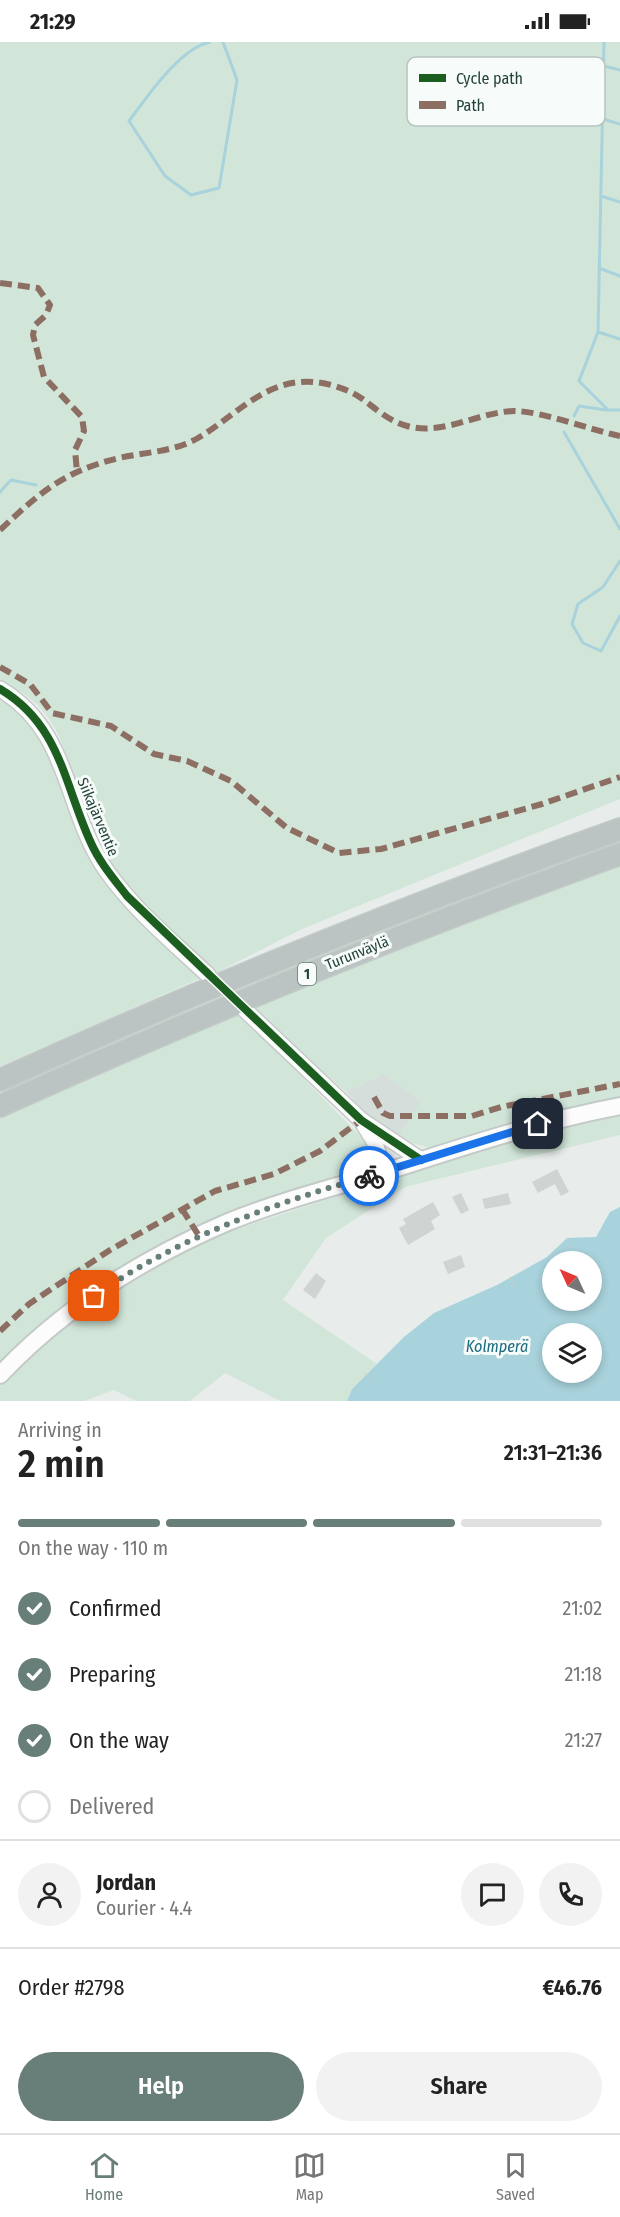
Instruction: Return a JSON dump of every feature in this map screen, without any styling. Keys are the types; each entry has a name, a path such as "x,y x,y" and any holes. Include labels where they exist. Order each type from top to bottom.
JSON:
{"highway":[{"name":"Turunväylä","path":"0,1080 195,993 405,909 620,830"},
{"name":"Turunväylä","path":"0,1106 186,1023 406,934 620,854"}],"main road":[{"path":"0,1376 56,1322 113,1282 164,1253 230,1222 538,1124 620,1106"}],"street":[{"name":"Siikajärventie","path":"0,689 29,710 49,737 83,825 106,870 142,912 208,975"},
{"path":"245,1010 361,1120 421,1160"},
{"path":"361,1120 374,1141 385,1172"}],"path":[{"path":"567,1238 573,1251"},
{"path":"510,1277 514,1289"},
{"path":"365,1374 376,1385"}],"shaded area":[{"path":"384,1074 422,1101 397,1139 381,1129 346,1092"}],"green space":[{"path":"0,42 620,42 620,799 302,929 216,973 156,919 118,877 94,833 67,756 51,721 22,693 0,681"},
{"path":"0,697 21,713 36,731 48,751 81,839 103,878 143,923 203,977 0,1066"},
{"path":"620,865 620,1099 431,1148 397,1139 421,1101 384,1074 346,1092 251,1009 381,954"},
{"path":"238,1012 371,1147 372,1156 368,1163 331,1177 308,1191 188,1235 128,1263 70,1302 0,1365 0,1117"},
{"path":"620,1113 620,1135 405,1187 326,1238 283,1300 377,1364 352,1389 347,1401 280,1401 225,1373 190,1401 136,1401 114,1390 84,1401 0,1401 0,1386 20,1363 65,1324 111,1290 140,1278 167,1257 215,1236 529,1134"}],"water":[{"name":"Kolmperä","path":"620,1207 620,1401 347,1401 352,1389 404,1337 434,1313 497,1285 542,1260 542,1311 602,1311 602,1251 553,1251 567,1238 596,1237 610,1212"}],"building":[{"path":"557,1169 569,1192 561,1196 555,1184 538,1193 532,1182"},
{"path":"461,1193 469,1210 461,1214 452,1197"},
{"path":"508,1193 511,1204 485,1209 482,1199"},
{"path":"433,1202 440,1215 431,1221 435,1229 408,1245 399,1228 406,1224 403,1219"},
{"path":"461,1255 465,1267 448,1274 443,1262"},
{"path":"316,1273 326,1281 315,1299 303,1290"}],"waterway":[{"path":"210,42 199,46 176,63 129,121 165,176 191,195 219,188 237,80 223,42"},
{"path":"604,42 604,57"},
{"path":"605,66 620,70"},
{"path":"605,120 620,124"},
{"path":"602,126 598,332 579,381 608,410 620,410"},
{"path":"601,196 620,202"},
{"path":"599,268 620,276"},
{"path":"598,332 620,339"},
{"path":"574,416 579,406 606,410"},
{"path":"564,432 620,529"},
{"path":"0,492 11,480 36,485"},
{"path":"620,561 603,587 578,604 572,624 583,643 601,651 620,616"}],"marked path":[{"path":"0,283 38,288 50,305 46,315 35,325 33,335 44,377 82,417 84,431 75,450 77,472"},
{"path":"0,530 41,494 67,477 119,458 189,443 259,396 285,384 323,383 340,388 361,398 389,418 407,426 434,428 514,411 538,414 620,436"},
{"path":"0,667 30,684 52,713 111,726 154,754 187,761 231,781 287,828 339,853 381,849 542,804 620,777"},
{"path":"374,1097 383,1113 390,1116 472,1116 501,1107 620,1084"},
{"path":"0,1331 29,1304 110,1250 215,1191 274,1174 320,1151 361,1120"},
{"path":"182,1209 199,1236"}],"cycle path":[{"path":"0,689 36,720 48,738 95,850 127,896 361,1120 421,1160"}],"way so far":[{"path":"94,1296 141,1265 230,1222 369,1176"}],"route":[{"path":"369,1176 538,1124"}]}
